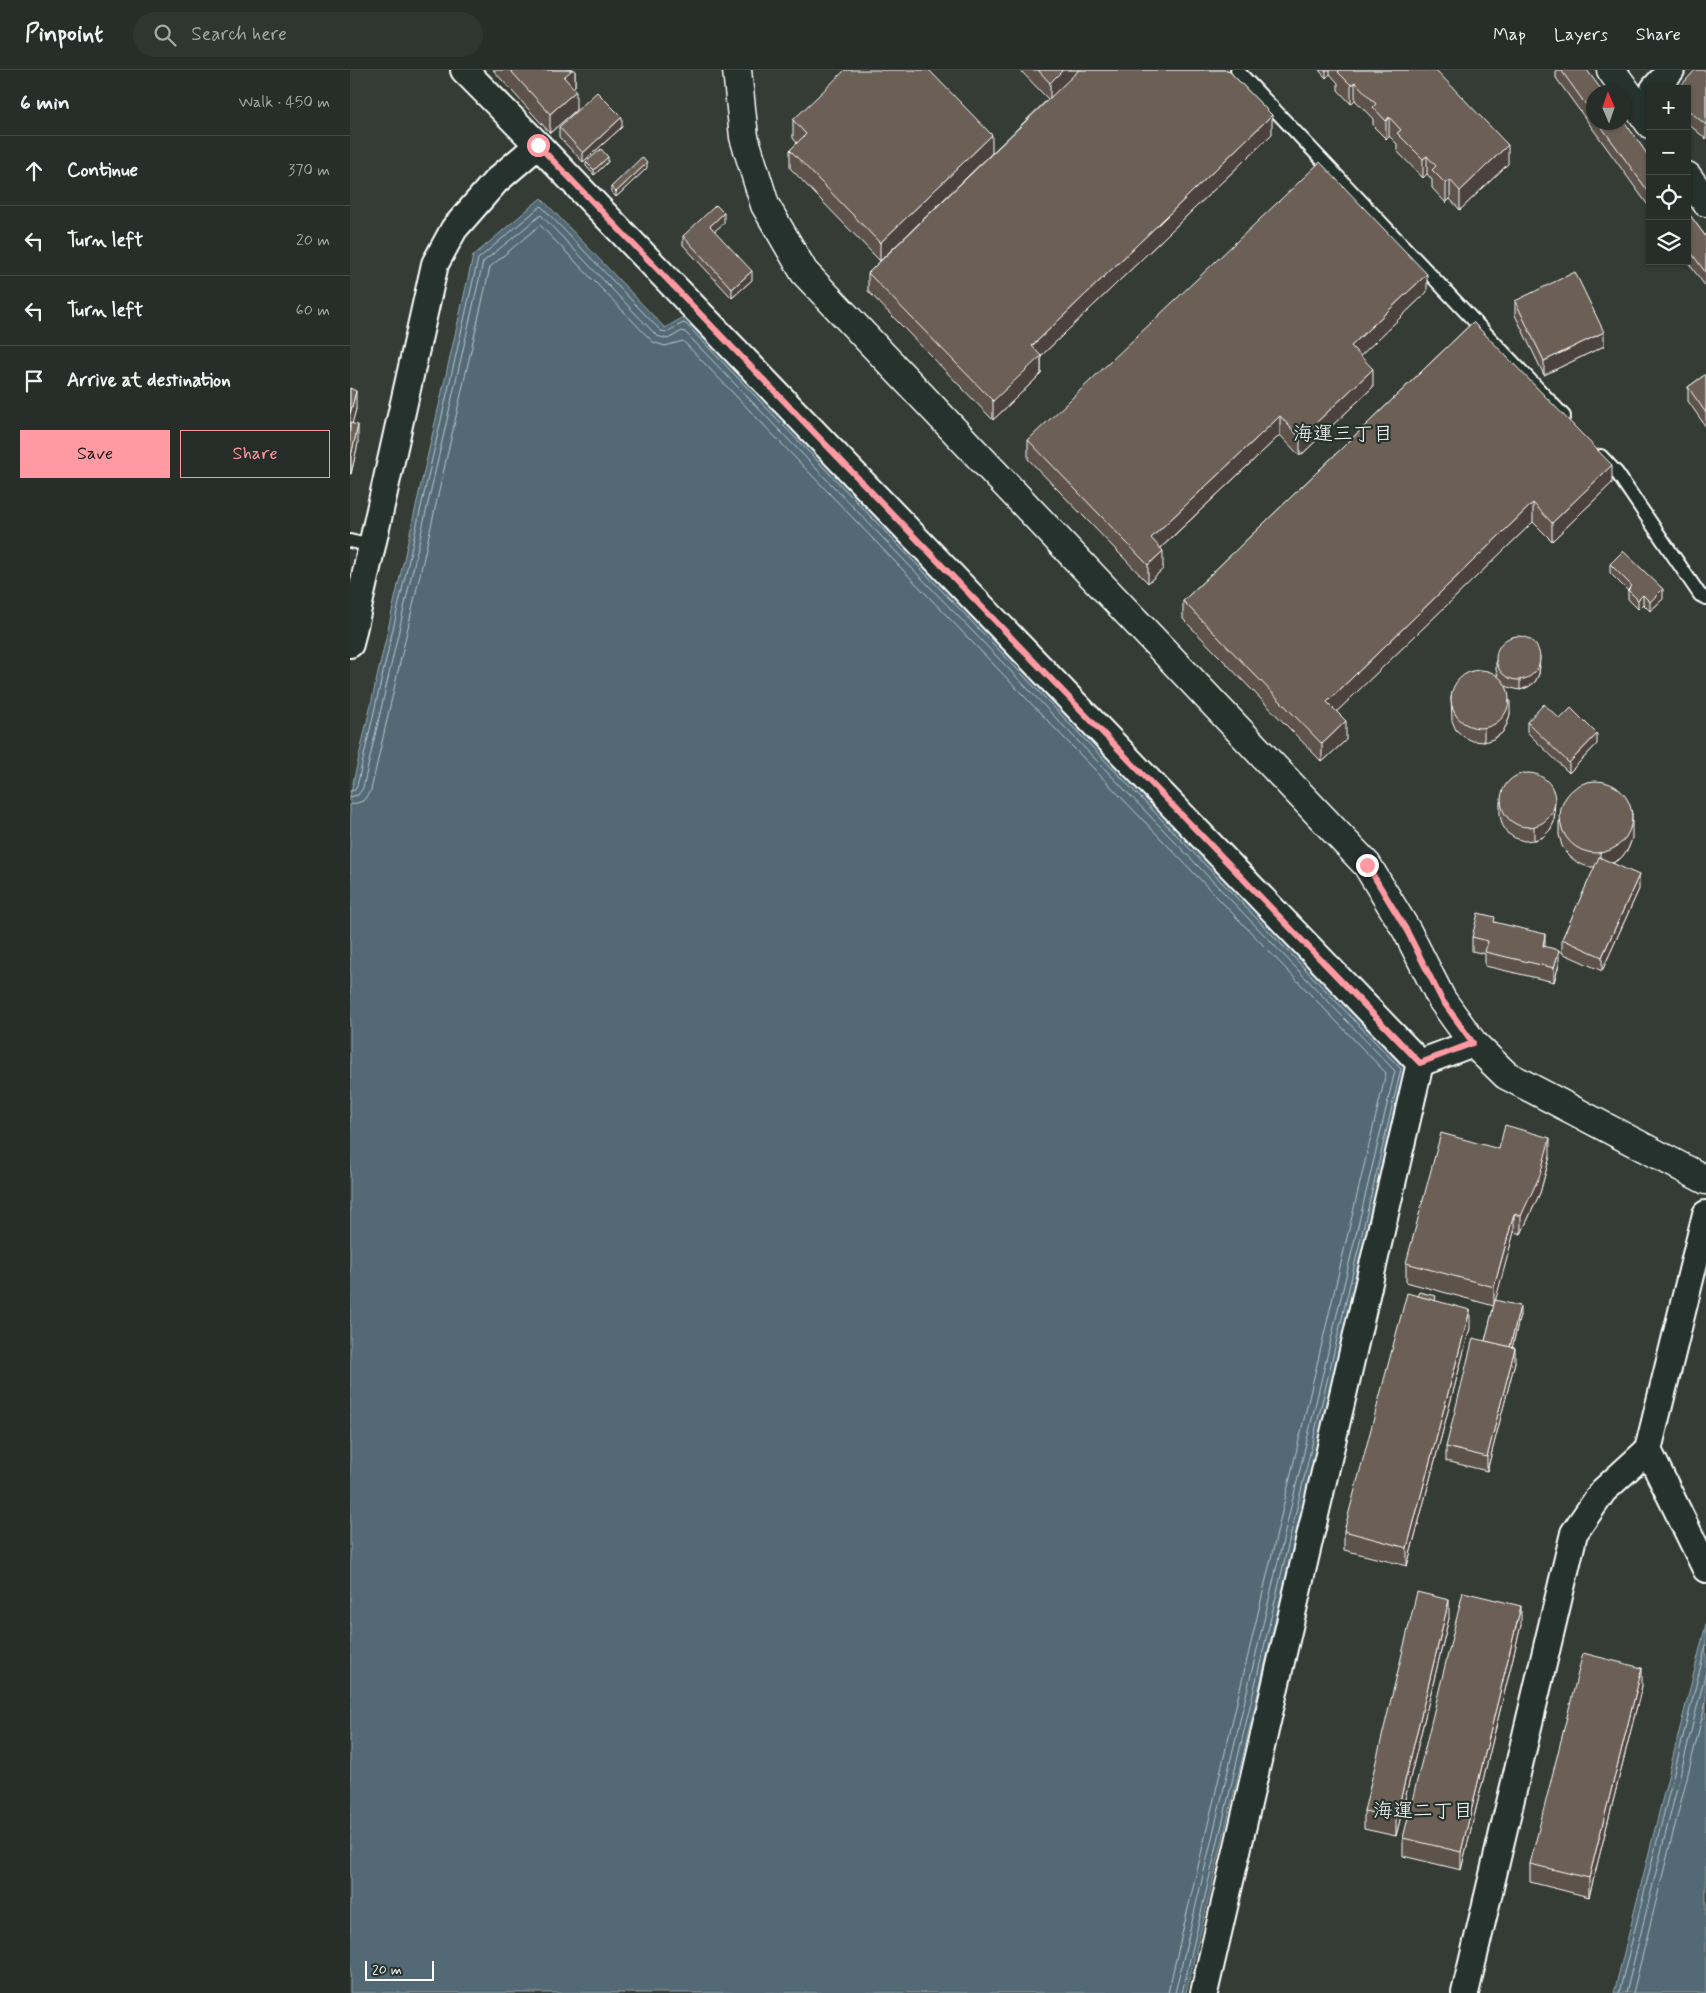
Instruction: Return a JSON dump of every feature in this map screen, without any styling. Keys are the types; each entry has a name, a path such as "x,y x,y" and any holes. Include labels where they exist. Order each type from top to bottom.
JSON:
{"street":[{"path":"464,70 1420,1063"},
{"path":"737,70 744,137 765,205 804,272 1367,865 1407,931 1442,1000 1473,1043 1506,1075 1706,1180"},
{"path":"1611,70 1646,102"},
{"path":"1661,85 1671,70"},
{"path":"350,644 361,544 435,264 454,229 496,181 538,145"},
{"path":"1420,1063 1473,1043"},
{"path":"1204,1993 1420,1063"},
{"path":"1465,1993 1574,1533 1603,1490 1648,1450 1706,1214"},
{"path":"1648,1450 1706,1569"}],"lane":[{"path":"1237,70 1570,422"},
{"path":"1590,444 1617,473 1700,595 1706,598"}],"water":[{"path":"541,198 665,328 685,316 1408,1068 1186,1993 350,1993 350,796 473,256"},
{"path":"1706,1624 1706,1993 1614,1993"}],"building":[{"path":"510,70 572,70 564,77 576,91 550,114"},
{"path":"845,70 929,70 992,135 880,243 790,150 806,134 793,120"},
{"path":"1038,70 1063,70 1050,83"},
{"path":"1079,70 1228,70 1272,115 1032,346 1041,356 993,401 868,273"},
{"path":"1340,70 1436,70 1508,145 1460,191 1450,180 1446,184 1432,170 1436,166 1427,156 1423,159 1397,133 1401,130 1389,117 1386,121 1373,107 1376,104 1355,82 1351,85 1338,72"},
{"path":"1561,70 1587,70 1598,85 1586,85 1586,105"},
{"path":"1695,70 1706,70 1706,125 1691,112 1691,85 1682,85"},
{"path":"597,92 622,117 583,153 559,127"},
{"path":"1604,130 1630,130 1646,152 1646,188"},
{"path":"601,149 608,157 594,170 586,162"},
{"path":"642,157 647,163 616,192 611,187"},
{"path":"1320,162 1427,274 1351,346 1373,369 1300,438 1280,416 1151,538 1163,551 1148,565 1028,440"},
{"path":"716,205 724,213 710,226 752,271 732,289 683,236"},
{"path":"1691,216 1706,237 1706,273 1691,252"},
{"path":"1575,272 1604,332 1544,361 1515,301"},
{"path":"1473,322 1612,465 1552,523 1533,503 1327,702 1346,721 1322,744 1183,601"},
{"path":"1706,374 1706,413 1688,387"},
{"path":"350,388 356,391 350,414"},
{"path":"350,423 358,425 351,456 350,456"},
{"path":"1623,551 1663,589 1650,602 1643,595 1638,600 1628,590 1632,586 1610,564"},
{"path":"1518,636 1530,640 1536,646 1540,658 1536,670 1530,676 1518,680 1506,676 1500,670 1496,658 1500,646 1506,640"},
{"path":"1474,670 1486,670 1501,678 1509,693 1509,705 1501,720 1486,728 1474,728 1459,720 1451,705 1451,693 1459,678"},
{"path":"1544,704 1560,719 1571,708 1597,734 1569,763 1527,722"},
{"path":"1523,773 1533,773 1543,777 1551,785 1555,800 1551,815 1543,823 1533,827 1523,827 1513,823 1505,815 1501,805 1501,795 1505,785 1513,777"},
{"path":"1603,781 1622,791 1630,803 1632,817 1630,831 1622,843 1610,851 1589,853 1570,843 1562,831 1560,810 1570,791 1582,783"},
{"path":"1599,857 1639,875 1602,957 1562,939"},
{"path":"1478,913 1495,917 1494,922 1545,934 1543,946 1559,950 1554,968 1485,952 1488,941 1472,937"},
{"path":"1505,1125 1550,1138 1540,1175 1521,1216 1514,1214 1494,1287 1406,1263 1441,1133 1499,1149"},
{"path":"1419,1292 1436,1296 1435,1301 1417,1296"},
{"path":"1407,1293 1470,1310 1407,1548 1344,1531"},
{"path":"1495,1300 1520,1306 1510,1347 1485,1341"},
{"path":"1473,1338 1515,1348 1487,1457 1446,1447"},
{"path":"1417,1592 1449,1600 1396,1818 1364,1811"},
{"path":"1463,1592 1521,1606 1461,1852 1403,1838"},
{"path":"1583,1653 1642,1668 1589,1878 1530,1864"}],"district":[{"name":"海運三丁目","path":"1343,434"},
{"name":"海運二丁目","path":"1423,1811"}],"route":[{"path":"538,145 1420,1063 1473,1043 1442,1000 1407,931 1367,865"}]}
